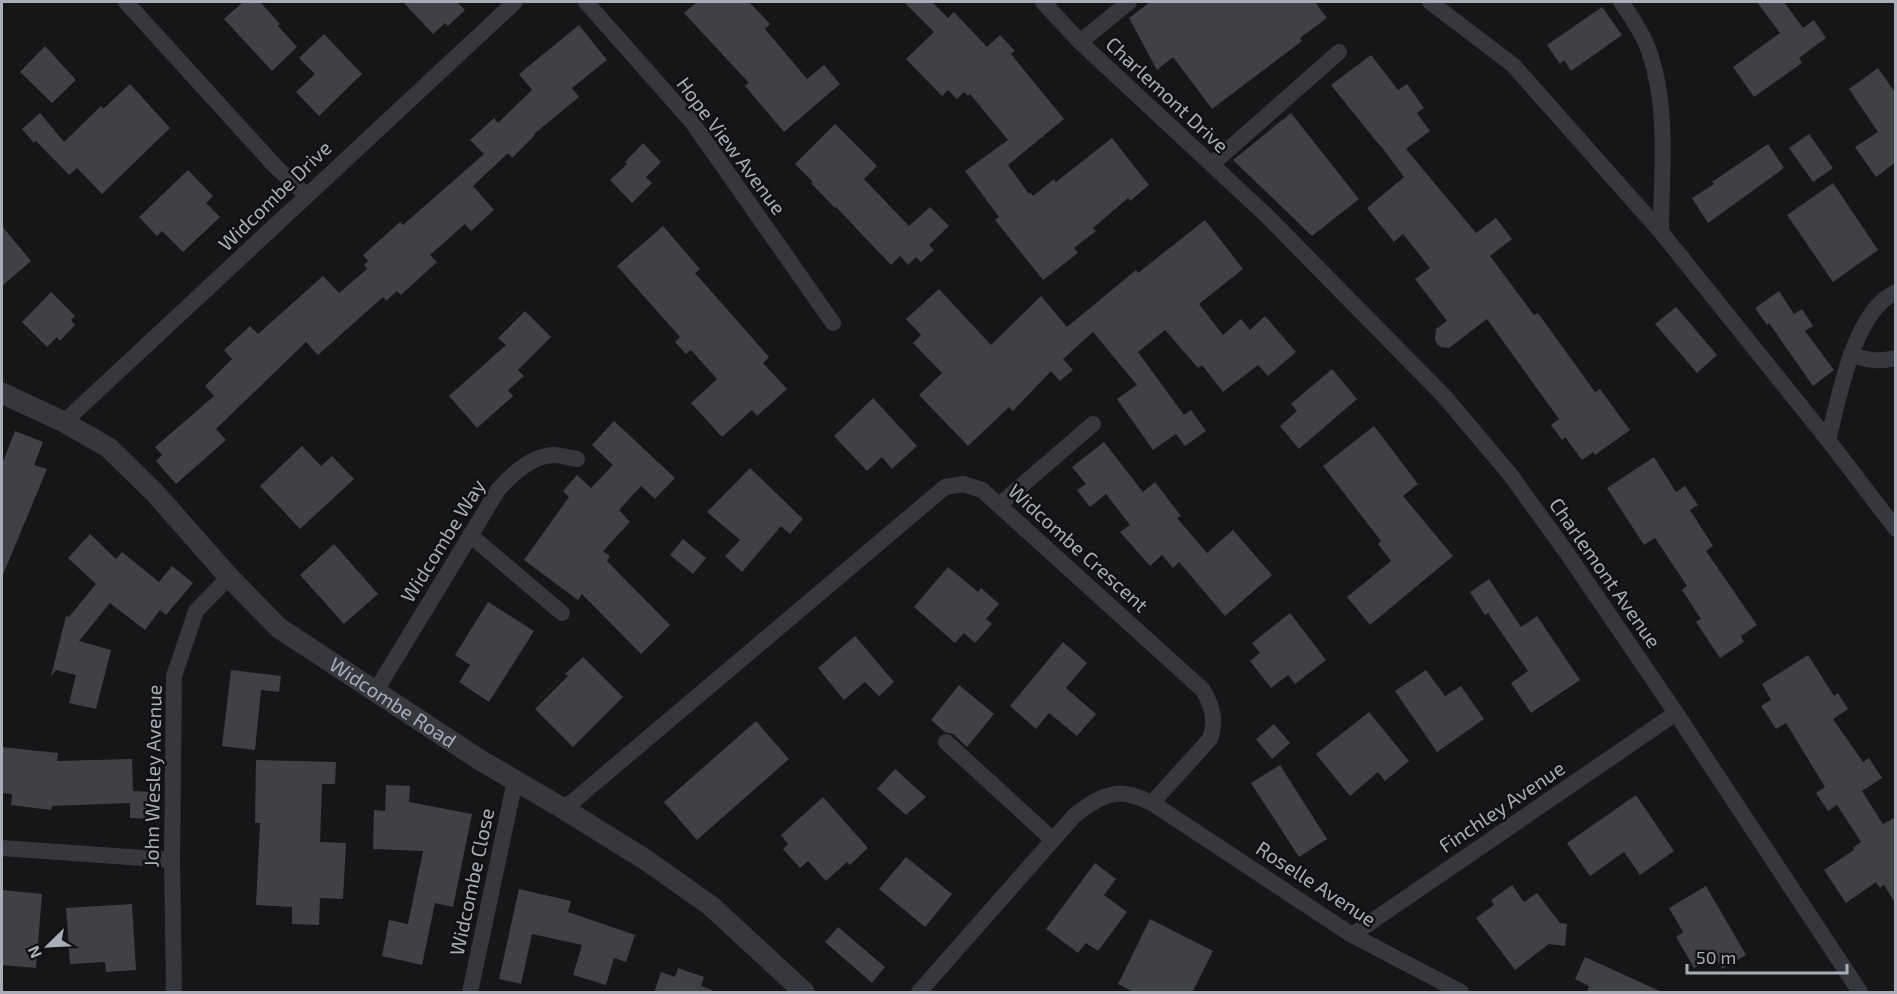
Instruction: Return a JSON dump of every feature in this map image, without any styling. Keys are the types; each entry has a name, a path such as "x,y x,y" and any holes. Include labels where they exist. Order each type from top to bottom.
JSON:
{"street":[{"path":"126,2 275,166 306,195"},
{"name":"Widcombe Drive","path":"63,422 515,2"},
{"name":"Hope View Avenue","path":"586,2 692,122 833,323"},
{"name":"Charlemont Drive","path":"1043,2 1080,42 1267,216"},
{"path":"1080,42 1129,2"},
{"path":"1430,2 1514,65 1661,232 1828,440 1896,529"},
{"path":"1621,2 1650,52 1658,84 1662,121 1661,232"},
{"path":"1212,164 1339,52"},
{"name":"Charlemont Avenue","path":"1267,216 1444,396 1509,473 1567,553 1676,713 1860,993"},
{"path":"1828,440 1851,354 1861,329 1875,309 1896,292"},
{"path":"1851,354 1880,362 1896,358"},
{"name":"Widcombe Road","path":"2,393 63,422 109,448 155,493 229,577 279,628 480,760 646,860 711,906 804,993"},
{"path":"999,504 1093,424"},
{"name":"Widcombe Way","path":"375,692 498,490 509,477 538,459 554,455 577,459"},
{"name":"Widcombe Crescent","path":"564,809 945,486 963,484 982,490 999,504 1203,690 1214,715 1214,728 1210,739 1152,803"},
{"path":"470,535 562,613"},
{"name":"John Wesley Avenue","path":"174,993 172,860 174,676 196,610 229,577"},
{"name":"Finchley Avenue","path":"1352,935 1676,713"},
{"path":"946,742 1053,840"},
{"name":"Widcombe Close","path":"470,993 515,781"},
{"path":"919,993 1074,816 1089,804 1106,796 1128,794 1152,803"},
{"name":"Roselle Avenue","path":"1152,803 1352,935 1461,993"},
{"path":"2,848 172,860"}],"building":[{"path":"243,2 260,2 297,47 272,71 224,19"},
{"path":"403,2 457,2 465,10 448,26 445,23 433,34"},
{"path":"697,2 749,2 770,24 765,29 807,79 824,65 840,84 784,132 745,86 749,83 684,13"},
{"path":"904,2 932,2 948,18 954,12 987,47 1000,35 1015,51 1011,54 1064,119 1008,165 1029,194 1030,192 1033,196 1054,179 1056,182 1112,138 1149,185 1130,201 1128,198 1093,228 1096,231 1074,248 1078,253 1043,280 995,220 999,217 965,171 1008,140 970,94 968,96 964,92 957,99 948,90 942,96 906,59 934,32"},
{"path":"1150,2 1315,2 1327,18 1300,38 1302,41 1212,109 1173,57 1157,70 1129,18"},
{"path":"1757,2 1784,2 1803,28 1814,20 1826,38 1799,58 1802,63 1754,97 1733,67 1780,33"},
{"path":"1602,7 1622,35 1571,71 1564,60 1560,64 1547,45"},
{"path":"579,25 607,60 572,88 579,97 534,134 512,158 508,153 473,186 494,210 471,231 465,224 430,255 437,262 401,295 397,291 386,301 383,297 318,355 306,342 216,429 226,440 176,484 156,461 162,455 155,447 214,396 205,386 232,359 224,350 250,326 258,334 323,276 339,293 367,269 364,265 368,261 363,255 400,222 403,225 484,154 470,140 494,118 498,123 532,90 519,74"},
{"path":"324,34 362,74 319,116 296,92 315,74 299,58"},
{"path":"45,46 76,80 52,103 20,72"},
{"path":"1371,55 1398,90 1407,84 1424,108 1417,113 1430,131 1406,149 1476,233 1496,218 1512,239 1490,256 1534,315 1538,313 1595,392 1600,389 1630,430 1595,455 1593,452 1582,460 1565,437 1562,440 1551,425 1559,419 1487,319 1449,348 1437,344 1436,329 1447,321 1415,279 1430,268 1403,234 1394,242 1367,208 1404,177 1331,85"},
{"path":"1878,68 1896,94 1896,162 1876,177 1855,147 1878,132 1849,89"},
{"path":"130,84 170,128 102,194 77,168 69,175 22,129 40,113 64,142 101,106 103,109"},
{"path":"1291,113 1359,199 1312,236 1233,160"},
{"path":"835,124 877,166 864,179 909,226 930,207 949,226 929,245 934,250 921,262 916,257 908,265 900,256 891,265 795,164"},
{"path":"1809,134 1833,168 1813,182 1789,148"},
{"path":"643,143 661,162 646,177 652,183 632,203 610,180 627,164 625,162"},
{"path":"1768,144 1784,168 1708,223 1692,198"},
{"path":"188,170 213,196 206,203 220,217 183,252 162,231 157,236 139,217"},
{"path":"1833,183 1878,250 1833,282 1787,215"},
{"path":"1205,220 1243,269 1199,304 1223,335 1241,319 1250,330 1265,316 1296,352 1268,376 1258,365 1223,392 1202,365 1198,368 1165,330 1138,352 1184,415 1191,410 1206,431 1185,446 1176,434 1153,450 1117,399 1137,385 1093,332 1063,359 1073,370 1060,381 1051,371 1013,411 1009,407 968,446 919,395 942,373 913,343 921,335 906,319 939,289 991,345 1041,296 1067,327 1136,270 1138,273"},
{"path":"2,226 31,261 2,286"},
{"path":"663,226 700,269 695,273 769,357 763,363 787,389 757,416 752,410 722,437 691,403 717,379 691,350 686,354 675,342 680,337 617,266"},
{"path":"1779,291 1794,314 1802,309 1813,326 1805,331 1834,370 1813,386 1769,323 1767,325 1755,308"},
{"path":"51,292 75,316 71,320 75,325 60,341 57,337 47,347 22,322"},
{"path":"1676,307 1717,355 1697,373 1655,324"},
{"path":"525,311 551,337 518,370 524,376 508,390 513,396 477,428 449,396 506,345 498,338"},
{"path":"1332,369 1357,399 1299,449 1280,426 1297,411 1291,404"},
{"path":"873,398 917,446 892,469 882,457 867,471 834,436"},
{"path":"614,421 675,478 655,499 641,486 619,510 630,522 603,551 610,556 607,561 670,625 641,654 582,594 578,600 524,560 569,497 563,491 577,475 591,488 613,465 592,445"},
{"path":"1374,426 1418,484 1403,496 1453,556 1370,625 1347,597 1391,561 1378,544 1381,541 1323,466"},
{"path":"15,431 43,442 34,465 47,469 2,577 2,464"},
{"path":"1104,442 1143,492 1155,482 1181,516 1177,518 1207,553 1233,530 1272,575 1225,616 1179,562 1173,568 1162,555 1150,566 1120,532 1130,525 1106,494 1090,507 1077,490 1086,484 1072,467"},
{"path":"302,446 321,466 332,456 354,479 300,529 260,486"},
{"path":"1654,457 1676,492 1685,486 1698,505 1690,510 1713,546 1706,551 1757,625 1741,636 1744,642 1720,658 1696,622 1701,619 1682,590 1687,586 1655,538 1644,545 1607,488"},
{"path":"750,468 803,519 790,534 781,526 742,572 725,556 740,540 707,512"},
{"path":"90,534 116,559 122,552 159,582 172,566 193,583 166,615 160,610 145,630 110,603 79,641 111,650 96,709 69,703 76,675 56,670 51,676 66,616 69,617 96,584 68,558"},
{"path":"683,539 706,558 693,574 670,555"},
{"path":"334,544 378,594 344,624 300,575"},
{"path":"948,567 978,592 981,588 999,604 986,619 992,624 975,643 964,633 955,643 914,607"},
{"path":"1489,579 1521,627 1537,616 1580,680 1531,713 1511,683 1528,671 1488,613 1485,615 1470,592"},
{"path":"488,602 534,631 489,702 459,682 470,665 455,655"},
{"path":"1290,613 1326,660 1295,684 1288,675 1271,688 1250,661 1260,653 1252,643"},
{"path":"855,636 894,682 879,696 865,682 844,700 818,668"},
{"path":"1063,642 1087,663 1066,688 1096,714 1077,736 1049,713 1036,729 1010,706"},
{"path":"1808,655 1834,696 1838,693 1848,709 1833,719 1863,762 1869,758 1882,778 1862,791 1883,824 1896,817 1896,904 1884,885 1880,888 1876,882 1846,903 1824,870 1854,850 1853,848 1861,842 1837,805 1828,811 1816,793 1825,787 1786,723 1776,729 1761,706 1771,700 1762,684"},
{"path":"583,657 623,697 573,747 535,709 568,676 565,674"},
{"path":"231,670 281,676 279,692 261,690 255,750 222,746"},
{"path":"1426,670 1445,696 1461,686 1484,719 1437,752 1395,691"},
{"path":"959,685 994,714 967,747 953,734 945,732 931,720"},
{"path":"1369,712 1409,761 1385,781 1378,772 1350,796 1316,754"},
{"path":"756,721 789,759 697,840 664,802"},
{"path":"1274,724 1290,743 1272,759 1256,739"},
{"path":"2,747 58,753 57,761 132,759 133,791 151,792 151,819 130,818 130,803 52,806 51,810 11,805 12,794 2,793"},
{"path":"256,760 336,762 335,784 322,784 320,842 346,843 343,899 320,898 319,925 292,924 292,907 256,905 260,823 255,823"},
{"path":"1280,765 1327,839 1299,857 1251,783"},
{"path":"895,769 926,797 906,815 877,789"},
{"path":"386,785 410,786 409,802 472,814 453,907 435,903 422,965 382,956 389,920 408,924 423,851 373,849 374,810 385,811"},
{"path":"1636,795 1674,851 1640,875 1624,852 1590,876 1567,843"},
{"path":"823,797 868,848 850,865 847,862 826,881 808,861 800,868 783,849 788,844 781,835"},
{"path":"906,857 952,894 925,927 879,889"},
{"path":"1095,863 1116,879 1104,895 1127,912 1098,951 1086,943 1078,953 1046,929"},
{"path":"1512,885 1524,902 1537,893 1560,923 1567,924 1565,946 1549,944 1515,970 1476,918 1494,905 1491,900"},
{"path":"1706,886 1746,955 1722,969 1716,958 1703,966 1702,964 1694,968 1676,937 1683,932 1669,908"},
{"path":"519,889 571,901 568,912 635,935 626,962 614,958 606,985 573,975 582,945 532,934 521,984 499,979"},
{"path":"2,890 42,894 36,968 2,965"},
{"path":"132,904 136,970 106,972 105,962 70,964 66,908"},
{"path":"1150,919 1213,951 1192,993 1135,993 1118,984"},
{"path":"838,927 885,967 872,983 825,942"},
{"path":"1585,957 1664,993 1587,993 1589,986 1575,979"},
{"path":"678,968 704,977 701,986 712,990 711,993 654,993 661,972 675,977"}]}
